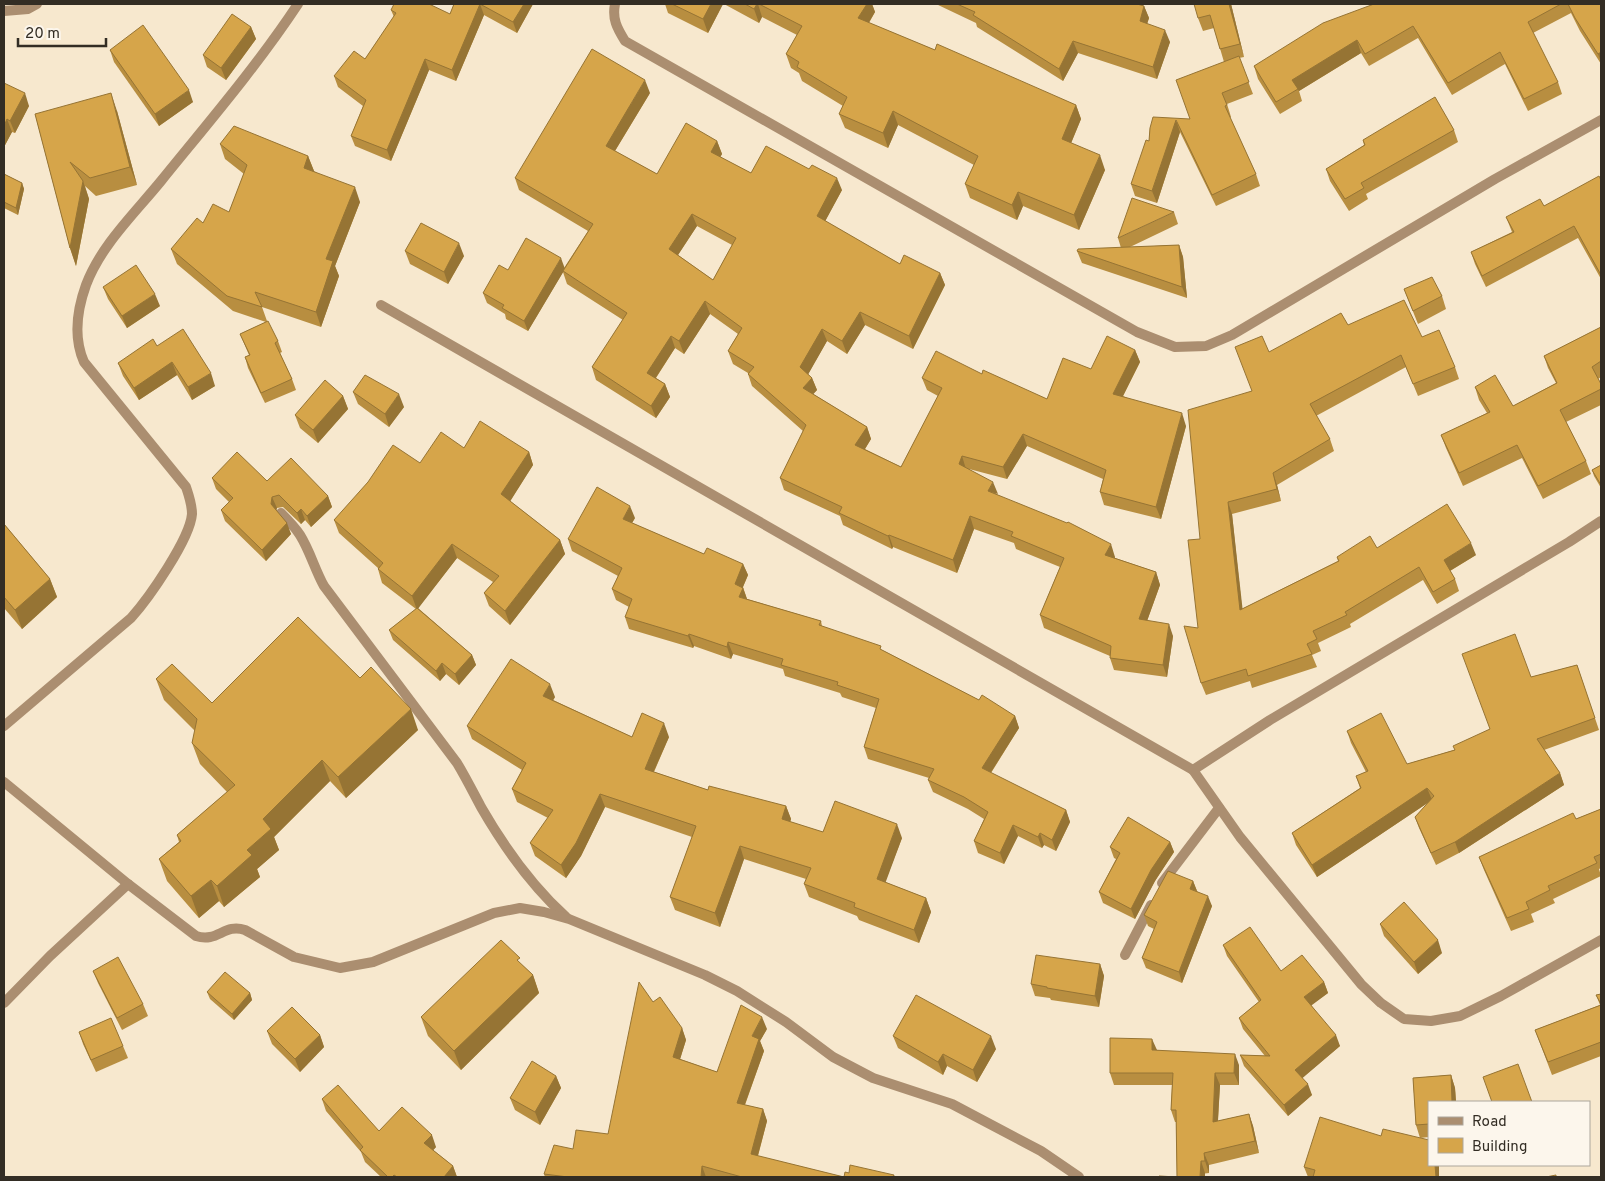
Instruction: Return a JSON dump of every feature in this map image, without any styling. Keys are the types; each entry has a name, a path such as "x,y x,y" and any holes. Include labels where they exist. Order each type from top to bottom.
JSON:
{"street":[{"path":"4,11 28,9 38,4"},
{"path":"4,726 132,618 146,601 181,544 192,515 191,501 186,487 84,362 78,349 76,335 86,284 104,250 227,101 298,4"},
{"path":"615,4 613,15 617,28 625,41 1137,332 1175,347 1206,346 1232,335 1495,180 1601,120"},
{"path":"381,304 1193,770 1240,837 1361,984 1381,1003 1404,1019 1431,1021 1460,1016 1501,996 1601,940"},
{"path":"282,513 299,534 324,586 456,763 481,807 515,860 551,903 569,919"},
{"path":"1193,770 1270,720 1570,542 1601,521"},
{"path":"4,782 128,884 196,936 205,939 237,927 294,957 340,968 373,962 494,913 520,908 544,912 569,919 705,975 737,991 786,1022 833,1057 872,1078 952,1104 1041,1151 1079,1177"},
{"path":"1125,955 1161,884 1218,808"},
{"path":"4,1003 50,956 128,884"}],"building":[{"path":"394,4 429,4 450,14 454,4 480,4 452,70 425,59 387,150 351,136 366,100 334,76 354,51 365,59 396,13 391,10"},
{"path":"480,4 524,4 513,22"},
{"path":"672,4 711,4 703,19"},
{"path":"745,4 757,4 754,9"},
{"path":"759,4 867,4 858,18 935,50 937,44 1076,105 1062,139 1100,155 1074,215 1018,192 1012,205 965,184 978,156 893,111 883,133 839,114 847,97 797,67 799,62 786,54 802,26"},
{"path":"957,4 1137,4 1144,6 1140,21 1165,30 1153,67 1073,41 1059,69 973,15 975,12"},
{"path":"1194,4 1229,4 1240,44 1220,49 1210,15 1198,18"},
{"path":"1374,4 1561,4 1528,22 1558,82 1524,99 1500,52 1448,83 1413,26 1365,54 1357,40 1292,80 1298,89 1276,102 1254,66 1323,23"},
{"path":"1568,4 1601,4 1601,52 1598,54 1575,18"},
{"path":"232,14 251,27 221,68 203,55"},
{"path":"143,25 189,90 155,114 110,50"},
{"path":"592,49 645,80 606,146 657,174 686,123 717,141 711,152 751,173 766,146 809,169 812,165 837,178 817,216 900,264 904,255 940,273 909,336 860,312 842,341 822,329 800,367 812,378 803,388 867,427 855,445 901,467 942,388 922,378 936,351 982,374 983,370 1047,399 1063,358 1091,369 1107,336 1135,350 1113,394 1182,413 1156,507 1100,492 1106,470 1023,434 1003,467 962,456 959,464 993,482 988,491 1068,522 1111,544 1105,555 1156,572 1139,619 1169,624 1163,665 1110,658 1111,646 1040,615 1064,558 1011,536 1013,532 970,516 953,560 888,536 839,513 842,507 780,478 806,425 748,374 754,367 728,351 742,328 705,301 679,341 671,336 647,373 665,384 651,406 592,367 627,313 563,271 593,224 515,178","holes":["692,214 736,238 713,280 669,249"]},
{"path":"1239,56 1249,82 1222,93 1227,105 1225,106 1256,174 1212,195 1176,120 1152,191 1131,184 1146,140 1149,141 1153,117 1190,119 1176,80"},
{"path":"4,83 25,93 10,121 7,119 4,126"},
{"path":"111,93 130,167 90,178 70,162 83,181 70,248 35,114"},
{"path":"1435,97 1454,130 1361,183 1364,188 1345,199 1326,169 1365,145 1363,140"},
{"path":"234,126 308,156 304,168 355,187 326,259 333,261 316,312 255,292 262,307 227,296 171,249 197,218 203,223 213,204 229,212 247,165 220,144"},
{"path":"4,174 22,183 16,208 4,202"},
{"path":"1599,176 1601,180 1601,275 1574,226 1482,276 1471,252 1514,232 1506,217 1540,199 1544,206"},
{"path":"1132,198 1174,212 1118,238"},
{"path":"421,223 459,243 444,272 405,251"},
{"path":"526,238 561,258 524,321 502,308 504,305 483,293 499,265 508,270"},
{"path":"1179,245 1182,287 1077,251 1078,249"},
{"path":"136,265 155,294 122,316 103,287"},
{"path":"1432,277 1442,296 1413,311 1404,289"},
{"path":"1404,300 1422,337 1439,330 1455,367 1413,384 1401,355 1310,404 1330,439 1273,473 1277,489 1228,502 1240,610 1339,561 1337,557 1370,536 1377,548 1447,504 1471,543 1444,560 1455,579 1433,592 1419,567 1345,612 1347,615 1313,631 1317,639 1307,644 1312,654 1248,676 1246,669 1201,683 1184,626 1198,628 1188,540 1200,539 1188,410 1252,391 1235,347 1262,336 1269,352 1341,313 1348,325"},
{"path":"268,321 278,341 275,343 292,379 261,393 245,357 250,355 240,334"},
{"path":"1601,327 1601,361 1592,367 1601,384 1601,389 1560,410 1586,461 1538,486 1517,445 1459,473 1441,435 1490,412 1475,387 1495,375 1513,406 1557,383 1544,356"},
{"path":"183,329 211,373 188,387 172,362 134,388 118,363 153,339 157,346"},
{"path":"365,375 399,394 385,414 353,392"},
{"path":"325,380 343,396 313,430 295,415"},
{"path":"480,421 529,452 501,494 560,540 505,611 484,593 499,576 452,544 412,596 378,569 383,563 334,520 368,482 393,445 420,463 441,432 464,448"},
{"path":"237,452 267,481 291,458 328,496 307,516 301,509 297,513 279,495 272,497 271,504 287,523 262,550 221,510 233,498 212,478"},
{"path":"1601,465 1601,485 1592,470"},
{"path":"597,487 630,506 623,519 704,554 707,548 743,564 735,584 743,588 739,597 821,621 819,625 881,646 880,649 979,700 982,695 1015,716 982,768 1066,810 1052,840 1040,833 1038,837 1013,825 1000,853 974,841 988,812 964,797 928,780 934,769 864,747 879,699 837,685 838,682 781,665 783,659 728,642 727,647 689,634 688,636 625,617 632,599 612,589 622,568 568,539"},
{"path":"4,524 50,579 15,610 4,597"},
{"path":"417,608 472,655 455,674 442,663 436,671 389,630"},
{"path":"298,617 360,678 371,667 411,709 338,777 322,760 263,819 271,829 247,850 252,855 217,886 211,880 191,896 159,859 181,841 177,835 235,785 192,743 197,719 156,679 172,664 212,703"},
{"path":"1515,634 1531,677 1577,665 1595,718 1537,739 1560,773 1455,842 1431,853 1415,817 1434,796 1427,788 1312,865 1292,833 1361,788 1356,776 1368,771 1347,731 1381,713 1407,764 1455,750 1453,746 1490,729 1462,654"},
{"path":"511,659 550,684 543,696 632,737 642,713 664,723 645,769 708,790 709,786 786,806 782,819 823,832 835,801 897,824 877,879 926,898 914,930 854,907 855,903 804,884 811,868 740,846 715,913 670,897 696,826 600,794 576,843 561,865 530,843 553,810 512,789 526,763 467,726"},
{"path":"1601,809 1601,854 1594,857 1597,863 1548,886 1550,890 1526,902 1529,909 1507,918 1479,857 1573,813 1576,819"},
{"path":"1128,817 1170,842 1151,870 1131,909 1099,892 1120,853 1110,847"},
{"path":"1168,871 1193,881 1190,889 1208,896 1179,972 1142,958 1157,922 1144,915"},
{"path":"1404,902 1438,940 1414,962 1380,924"},
{"path":"1250,927 1281,971 1302,955 1324,982 1304,997 1336,1035 1295,1070 1308,1084 1284,1105 1240,1055 1270,1056 1239,1018 1261,1000 1223,945"},
{"path":"501,940 520,958 517,960 533,975 454,1051 421,1017"},
{"path":"1036,955 1100,964 1095,996 1031,984"},
{"path":"118,957 143,1004 117,1018 93,971"},
{"path":"225,972 250,993 232,1014 207,992"},
{"path":"639,982 653,1002 660,997 682,1028 673,1057 717,1072 741,1005 762,1017 752,1036 759,1039 737,1103 763,1109 751,1154 844,1177 742,1177 702,1166 701,1177 568,1177 544,1174 554,1145 573,1149 576,1130 608,1134"},
{"path":"1601,994 1601,1004 1596,995"},
{"path":"916,995 991,1036 973,1070 943,1054 938,1062 893,1036"},
{"path":"1601,1005 1601,1042 1548,1062 1535,1030"},
{"path":"292,1007 320,1035 295,1059 267,1031"},
{"path":"111,1018 123,1046 91,1060 79,1032"},
{"path":"1110,1038 1152,1039 1152,1050 1235,1054 1234,1073 1215,1073 1213,1122 1249,1114 1255,1141 1204,1153 1205,1161 1201,1161 1200,1177 1177,1177 1176,1110 1171,1110 1173,1073 1110,1073"},
{"path":"532,1061 556,1076 535,1112 510,1098"},
{"path":"1518,1064 1532,1101 1492,1101 1483,1077"},
{"path":"1451,1075 1452,1101 1428,1101 1428,1124 1416,1125 1413,1078"},
{"path":"338,1085 379,1131 402,1107 432,1135 424,1143 453,1166 444,1177 397,1177 394,1175 388,1177 360,1150 363,1147 322,1099"},
{"path":"1320,1117 1381,1136 1383,1129 1428,1140 1428,1166 1435,1166 1436,1177 1313,1177 1315,1170 1304,1167"},
{"path":"850,1165 894,1175 893,1177 844,1177 845,1172 849,1173"}]}
